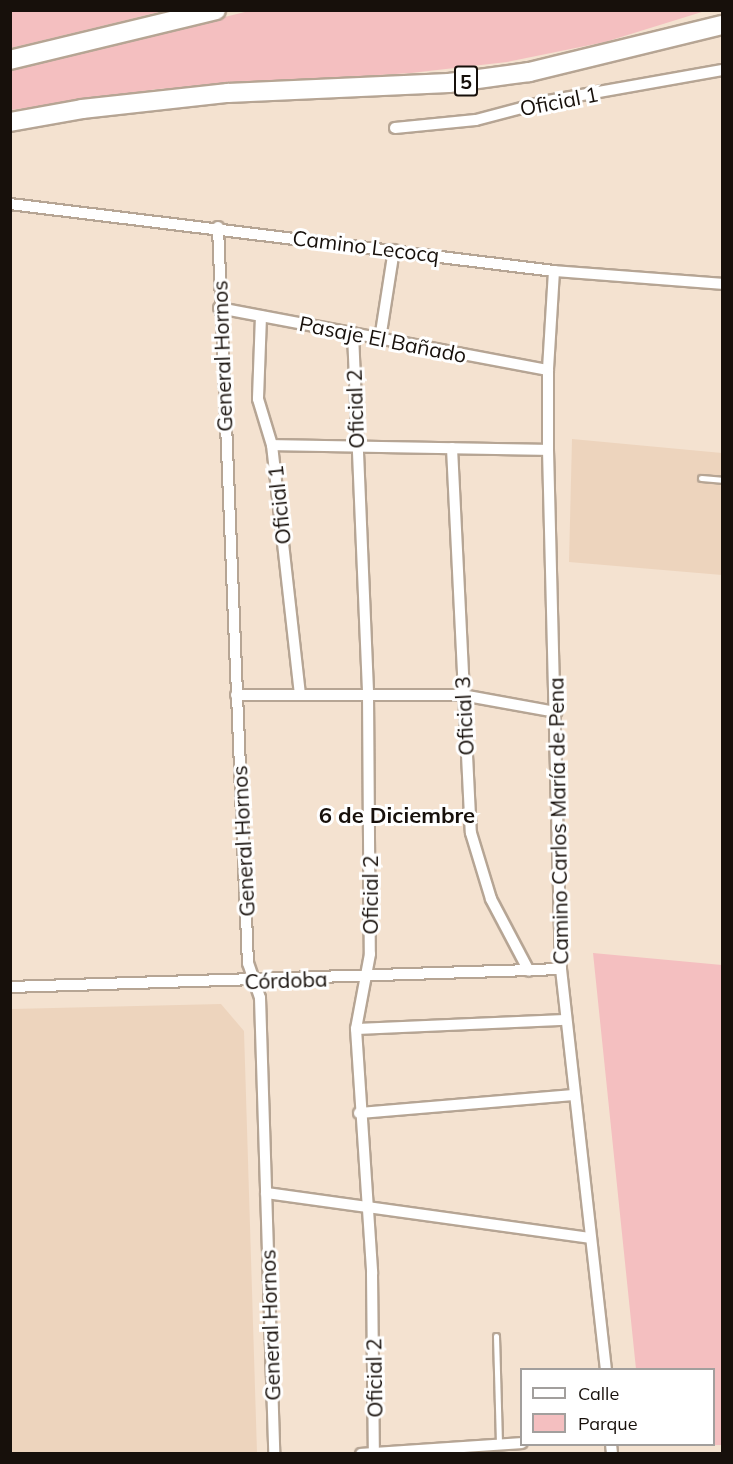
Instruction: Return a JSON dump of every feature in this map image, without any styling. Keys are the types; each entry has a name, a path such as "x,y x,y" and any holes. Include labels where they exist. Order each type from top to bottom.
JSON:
{"highway":[{"path":"10,60 216,10"},
{"name":"5","path":"10,122 82,109 228,93 449,83 529,72 654,40 723,17"},
{"path":"654,40 723,25"}],"street":[{"name":"Oficial 1","path":"395,128 476,120 548,101 723,70"},
{"name":"Camino Lecocq","path":"10,204 218,227 554,271 723,284"},
{"name":"General Hornos","path":"218,227 219,309 248,963 260,998 274,1454"},
{"path":"380,339 394,250"},
{"name":"Camino Carlos María de Pena","path":"554,271 548,370 548,450 561,969 606,1368"},
{"name":"Pasaje El Bañado","path":"219,309 548,370"},
{"name":"Oficial 1","path":"261,316 258,399 272,445 300,694"},
{"name":"Oficial 2","path":"353,333 368,693 368,977 357,1007 356,1029 359,1113 368,1208 375,1453"},
{"path":"272,445 548,450"},
{"name":"Oficial 3","path":"452,448 462,695 475,849 491,899 529,970"},
{"path":"236,694 462,695 556,712"},
{"name":"Córdoba","path":"10,987 255,982 561,969"},
{"path":"356,1029 566,1020"},
{"path":"359,1113 574,1095"},
{"path":"266,1193 590,1238"},
{"path":"362,1454 476,1449 499,1444 520,1443"}],"lane":[{"path":"701,478 723,480"},
{"path":"496,1336 499,1444"}],"shaded area":[{"path":"572,439 722,453 722,575 569,562"},
{"path":"221,1004 244,1031 257,1453 11,1453 11,1009"}],"green space":[{"path":"11,10 164,10 164,11 11,48"},
{"path":"249,11 705,11 605,42 507,62 411,73 158,89 11,110 10,70"},
{"path":"593,953 722,965 722,1445 715,1445 715,1368 636,1368"}],"district":[{"name":"6 de Diciembre","path":"397,816"}]}
